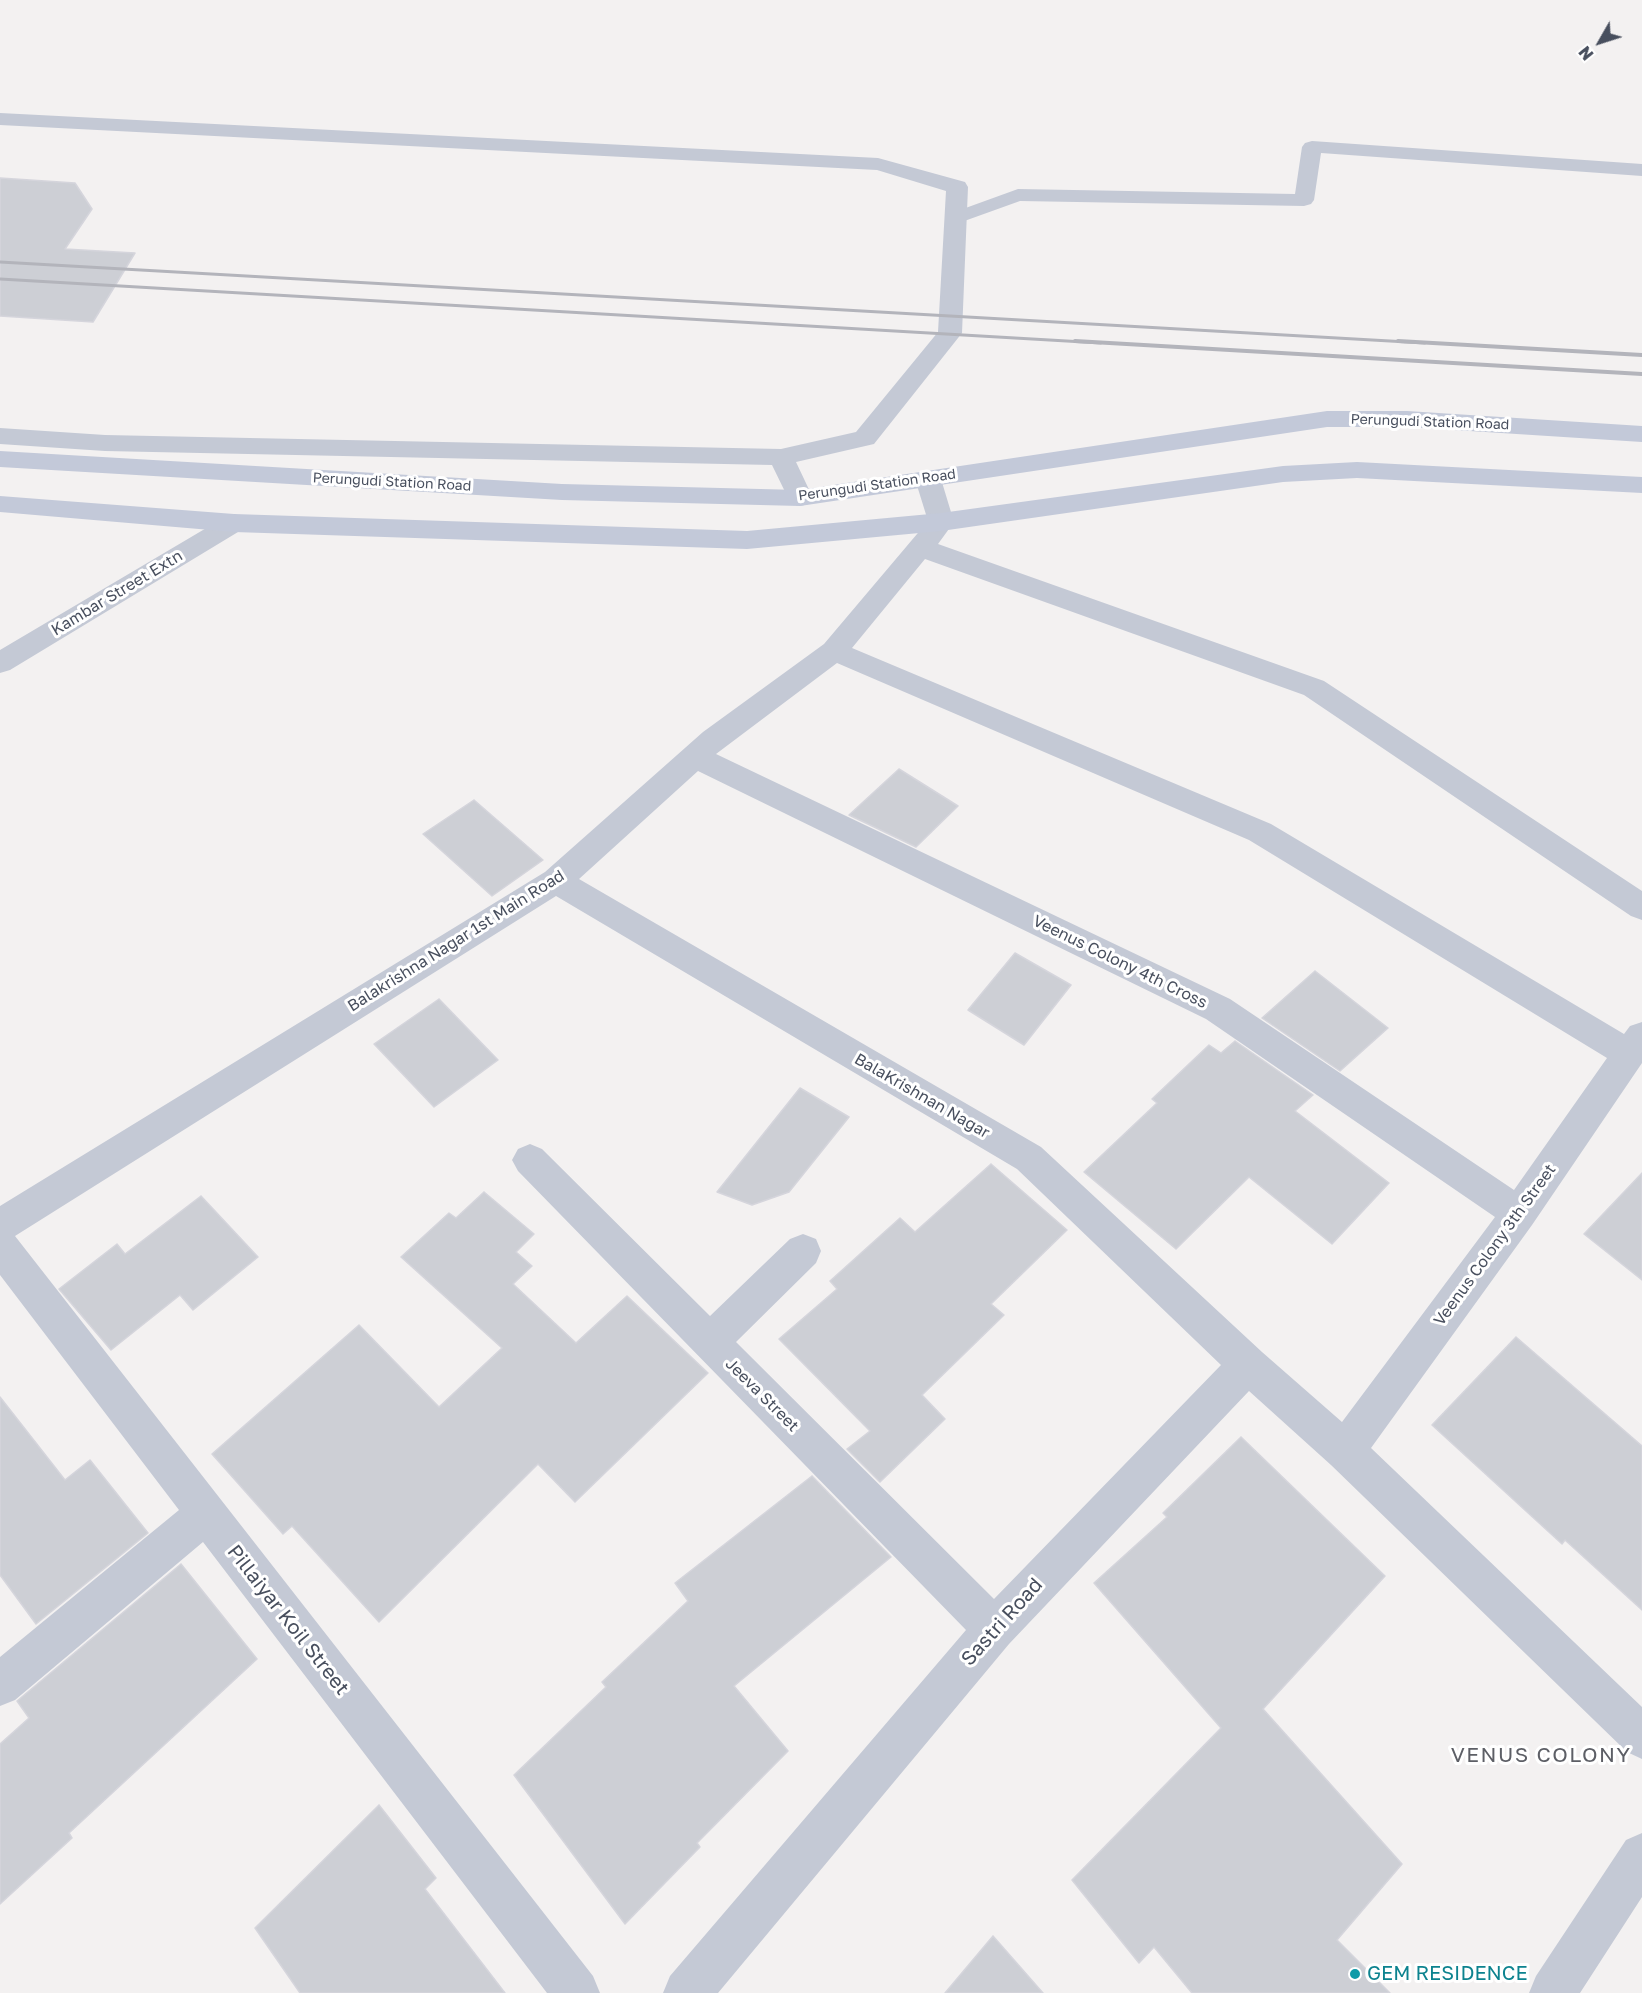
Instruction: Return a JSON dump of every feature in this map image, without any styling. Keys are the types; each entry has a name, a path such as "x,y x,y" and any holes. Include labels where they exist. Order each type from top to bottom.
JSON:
{"street":[{"path":"0,119 878,164 957,187 950,333 866,438 781,457 105,443 0,436"},
{"name":"Perungudi Station Road","path":"0,459 562,492 800,498 1327,419 1407,418 1642,434"},
{"path":"781,457 800,498"},
{"path":"0,504 234,523 747,540 941,522 1282,474 1357,470 1642,486"},
{"path":"928,478 941,522"},
{"name":"Balakrishna Nagar 1st Main Road","path":"0,1226 556,881 713,740 834,651 941,522"},
{"name":"Kambar Street Extn","path":"0,663 234,523"},
{"path":"920,547 1314,688 1642,907"},
{"path":"834,651 1260,832 1636,1045"},
{"name":"Veenus Colony 4th Cross","path":"695,757 1218,1009 1519,1213"},
{"name":"BalaKrishnan Nagar","path":"556,881 1029,1158 1248,1365"},
{"name":"Veenus Colony 3th Street","path":"1345,1451 1519,1213 1636,1045"},
{"name":"Jeeva Street","path":"530,1160 994,1629"},
{"name":"Pillaiyar Koil Street","path":"0,1246 576,1993"},
{"path":"709,1342 803,1251"},
{"path":"1248,1365 1345,1451 1642,1737"},
{"name":"Sastri Road","path":"687,1993 994,1629 1248,1365"},
{"path":"0,1685 206,1514"},
{"path":"1553,1993 1642,1856"}],"lane":[{"path":"956,218 1018,195 1304,200 1312,147 1642,170"}],"building":[{"path":"0,178 75,183 92,209 65,249 135,253 93,322 0,316"},
{"path":"899,769 958,806 916,847 849,815"},
{"path":"474,800 543,860 492,896 423,834"},
{"path":"1015,953 1071,985 1024,1045 968,1010"},
{"path":"1315,971 1388,1028 1340,1071 1262,1018"},
{"path":"439,999 498,1060 434,1107 374,1044"},
{"path":"1235,1041 1313,1095 1295,1111 1389,1183 1332,1244 1249,1177 1176,1249 1084,1172 1157,1103 1152,1099 1209,1045 1221,1053"},
{"path":"800,1088 849,1117 789,1192 752,1205 717,1192"},
{"path":"991,1164 1067,1230 991,1304 1004,1315 922,1395 945,1419 880,1482 847,1449 870,1431 779,1339 837,1289 830,1281 900,1218 915,1232"},
{"path":"1642,1173 1642,1280 1584,1234"},
{"path":"484,1192 534,1234 516,1252 532,1266 513,1284 576,1343 627,1296 708,1373 575,1502 538,1464 379,1622 292,1526 283,1534 212,1454 359,1325 439,1407 502,1348 401,1257 449,1213 456,1218"},
{"path":"201,1196 258,1257 193,1310 180,1295 111,1350 59,1289 117,1244 125,1254"},
{"path":"1516,1337 1642,1446 1642,1610 1565,1540 1562,1544 1432,1425"},
{"path":"0,1397 65,1480 90,1460 148,1533 36,1624 0,1575"},
{"path":"1241,1437 1385,1576 1263,1709 1402,1864 1337,1940 1390,1993 1192,1993 1154,1947 1139,1963 1072,1880 1221,1728 1094,1583 1167,1517 1163,1513"},
{"path":"812,1476 891,1557 734,1686 788,1751 697,1843 700,1847 625,1924 514,1775 606,1687 602,1682 688,1601 675,1583"},
{"path":"181,1564 257,1659 69,1833 72,1838 0,1904 0,1744 29,1718 17,1701"},
{"path":"379,1805 436,1878 425,1889 505,1993 300,1993 255,1928"},
{"path":"993,1936 1043,1993 945,1993"}],"railway":[{"path":"0,262 1425,343"},
{"path":"0,279 1101,343"},
{"path":"1075,341 1642,374"},
{"path":"1398,341 1642,355"}],"place":[{"name":"GEM RESIDENCE","path":"1355,1974"}],"district":[{"name":"VENUS COLONY","path":"1541,1755"}]}
